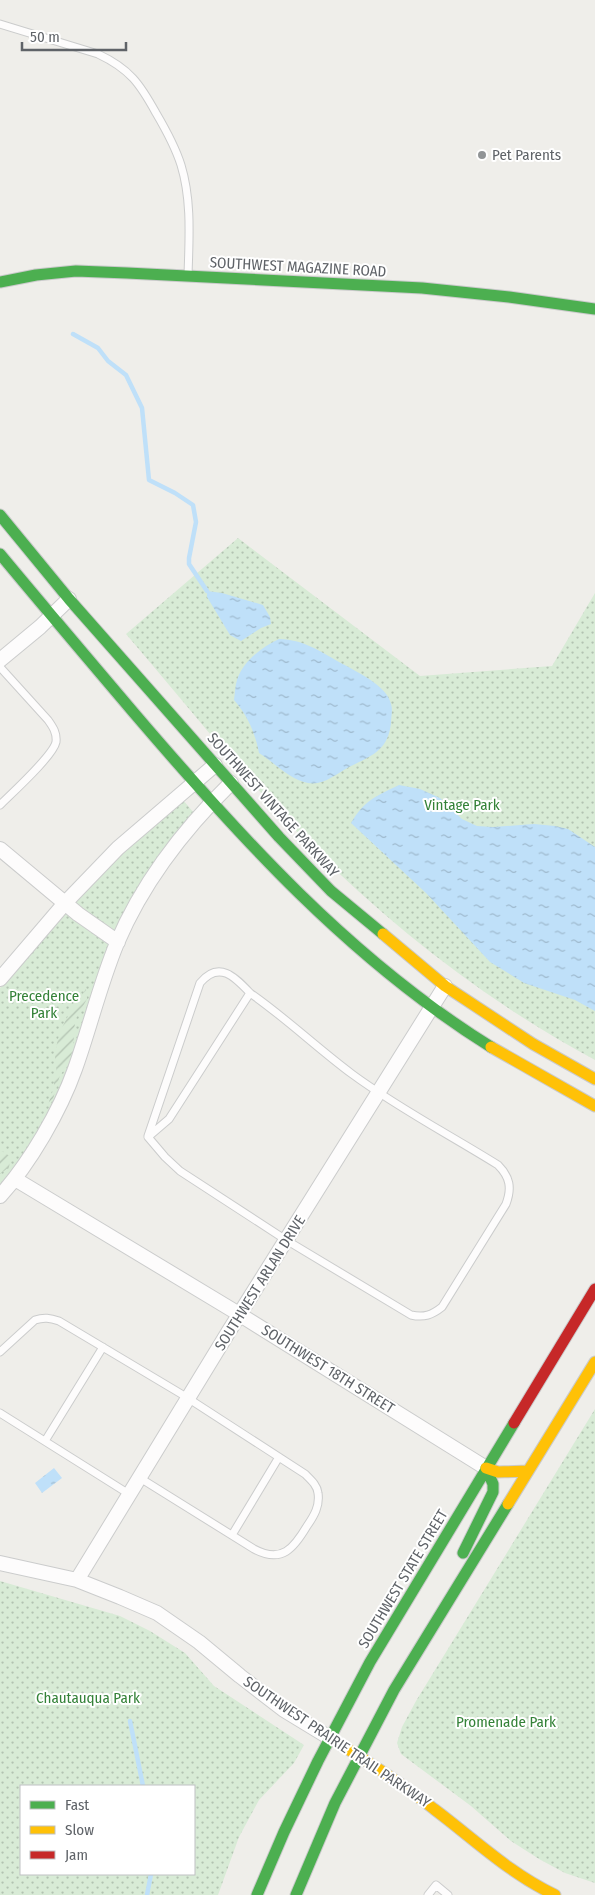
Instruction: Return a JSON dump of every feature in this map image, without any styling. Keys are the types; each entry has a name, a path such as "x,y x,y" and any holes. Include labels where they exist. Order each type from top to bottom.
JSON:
{"street":[{"name":"SOUTHWEST MAGAZINE ROAD","path":"0,282 36,275 76,271 188,276 422,288 508,296 595,309"},
{"name":"SOUTHWEST VINTAGE PARKWAY","path":"0,515 69,599 215,765 279,837 331,891 445,986 533,1044 595,1079"},
{"path":"0,554 194,782 285,881 328,922 378,965 432,1007 522,1067 595,1106"},
{"path":"0,660 69,599"},
{"path":"0,979 65,903 118,848 215,765"},
{"path":"0,1196 15,1179 39,1141 72,1078 118,942 140,900 183,834 231,783"},
{"path":"0,849 65,903 118,942"},
{"name":"SOUTHWEST ARLAN DRIVE","path":"77,1580 240,1314 445,986"},
{"name":"SOUTHWEST 18TH STREET","path":"15,1179 240,1314 486,1468"},
{"name":"SOUTHWEST STATE STREET","path":"257,1895 284,1832 370,1662 595,1289"},
{"path":"296,1895 335,1803 358,1755 394,1690 430,1628 595,1362"},
{"path":"486,1468 498,1472 528,1471"},
{"path":"430,1628 449,1581 491,1498 493,1484 486,1468"},
{"name":"SOUTHWEST PRAIRIE TRAIL PARKWAY","path":"0,1563 77,1580 158,1613 199,1642 277,1705 358,1755 436,1810 505,1867 525,1880 556,1895"}],"lane":[{"path":"0,24 98,54 113,61 137,81 172,142 181,165 190,214 188,276"},
{"path":"0,667 48,720 54,728 56,739 51,752 0,805"},
{"path":"222,972 237,979 250,993 328,1056 379,1092 498,1165 508,1178 510,1195 442,1307 436,1313 422,1317 411,1315 286,1240 180,1171 148,1137 200,983 212,973 222,972"},
{"path":"148,1137 169,1119 250,993"},
{"path":"0,1352 29,1323 42,1318 51,1318 188,1398 305,1474 318,1491 318,1506 311,1521 292,1548 278,1554 260,1552 140,1478"},
{"path":"46,1441 103,1347"},
{"path":"0,1413 129,1494"},
{"path":"232,1535 279,1457"},
{"path":"428,1895 436,1885 448,1895"}],"green space":[{"name":"Vintage Park","path":"238,538 420,676 552,666 595,593 595,1060 556,1038 482,990 411,937 377,908 312,847 264,796 126,634"},
{"name":"Precedence Park","path":"183,800 194,813 156,861 66,1077 28,1147 0,1187 0,988 63,912 109,866"},
{"path":"86,989 87,999 75,1020 73,1050 66,1068 60,1075 53,1099 48,1105 54,1087 54,1074 56,1074 57,1062 55,1061 58,1040 65,1022"},
{"path":"2,1151 11,1157 9,1167 0,1174 0,1152"},
{"name":"Promenade Park","path":"595,1409 595,1883 565,1873 511,1841 471,1806 401,1754 397,1743 402,1727 416,1701"},
{"name":"Chautauqua Park","path":"0,1581 120,1616 150,1631 185,1653 214,1686 304,1745 294,1763 259,1800 239,1837 218,1895 0,1895"}],"water":[{"path":"207,591 222,593 263,605 270,617 271,624 241,641 230,635 207,597"},
{"path":"279,639 296,641 361,674 383,691 392,706 389,732 382,746 371,756 319,783 308,783 295,778 259,753 250,725 234,700 237,680 248,661 260,650"},
{"path":"399,785 420,789 440,798 462,819 477,826 493,827 534,824 555,826 568,829 595,847 595,1011 575,1000 524,983 490,962 426,893 351,823 366,804"},
{"path":"54,1468 62,1478 42,1493 35,1483"}],"waterway":[{"path":"73,334 98,348 108,361 126,375 142,408 149,480 175,493 193,505 196,522 189,564 207,591"},
{"path":"130,1721 143,1785"},
{"path":"147,1895 151,1875"}],"traffic: fast":[{"path":"0,282 36,275 76,271 127,273 422,288 509,297 595,309"},
{"path":"0,515 69,599 279,837 331,891 383,934"},
{"path":"0,554 174,759 300,894 344,936 391,976 440,1013 491,1047"},
{"path":"257,1895 284,1832 318,1761 370,1662 514,1423"},
{"path":"463,1553 493,1492 493,1484 486,1468"},
{"path":"296,1895 335,1803 394,1690 508,1504"}],"traffic: slow":[{"path":"383,934 445,986 533,1044 595,1079"},
{"path":"491,1047 595,1106"},
{"path":"508,1504 595,1362"},
{"path":"486,1468 498,1472 528,1471"},
{"path":"330,1738 409,1790 507,1866 555,1895"}],"traffic: jam":[{"path":"514,1423 595,1289"}],"place":[{"name":"Pet Parents","path":"482,155"}]}
